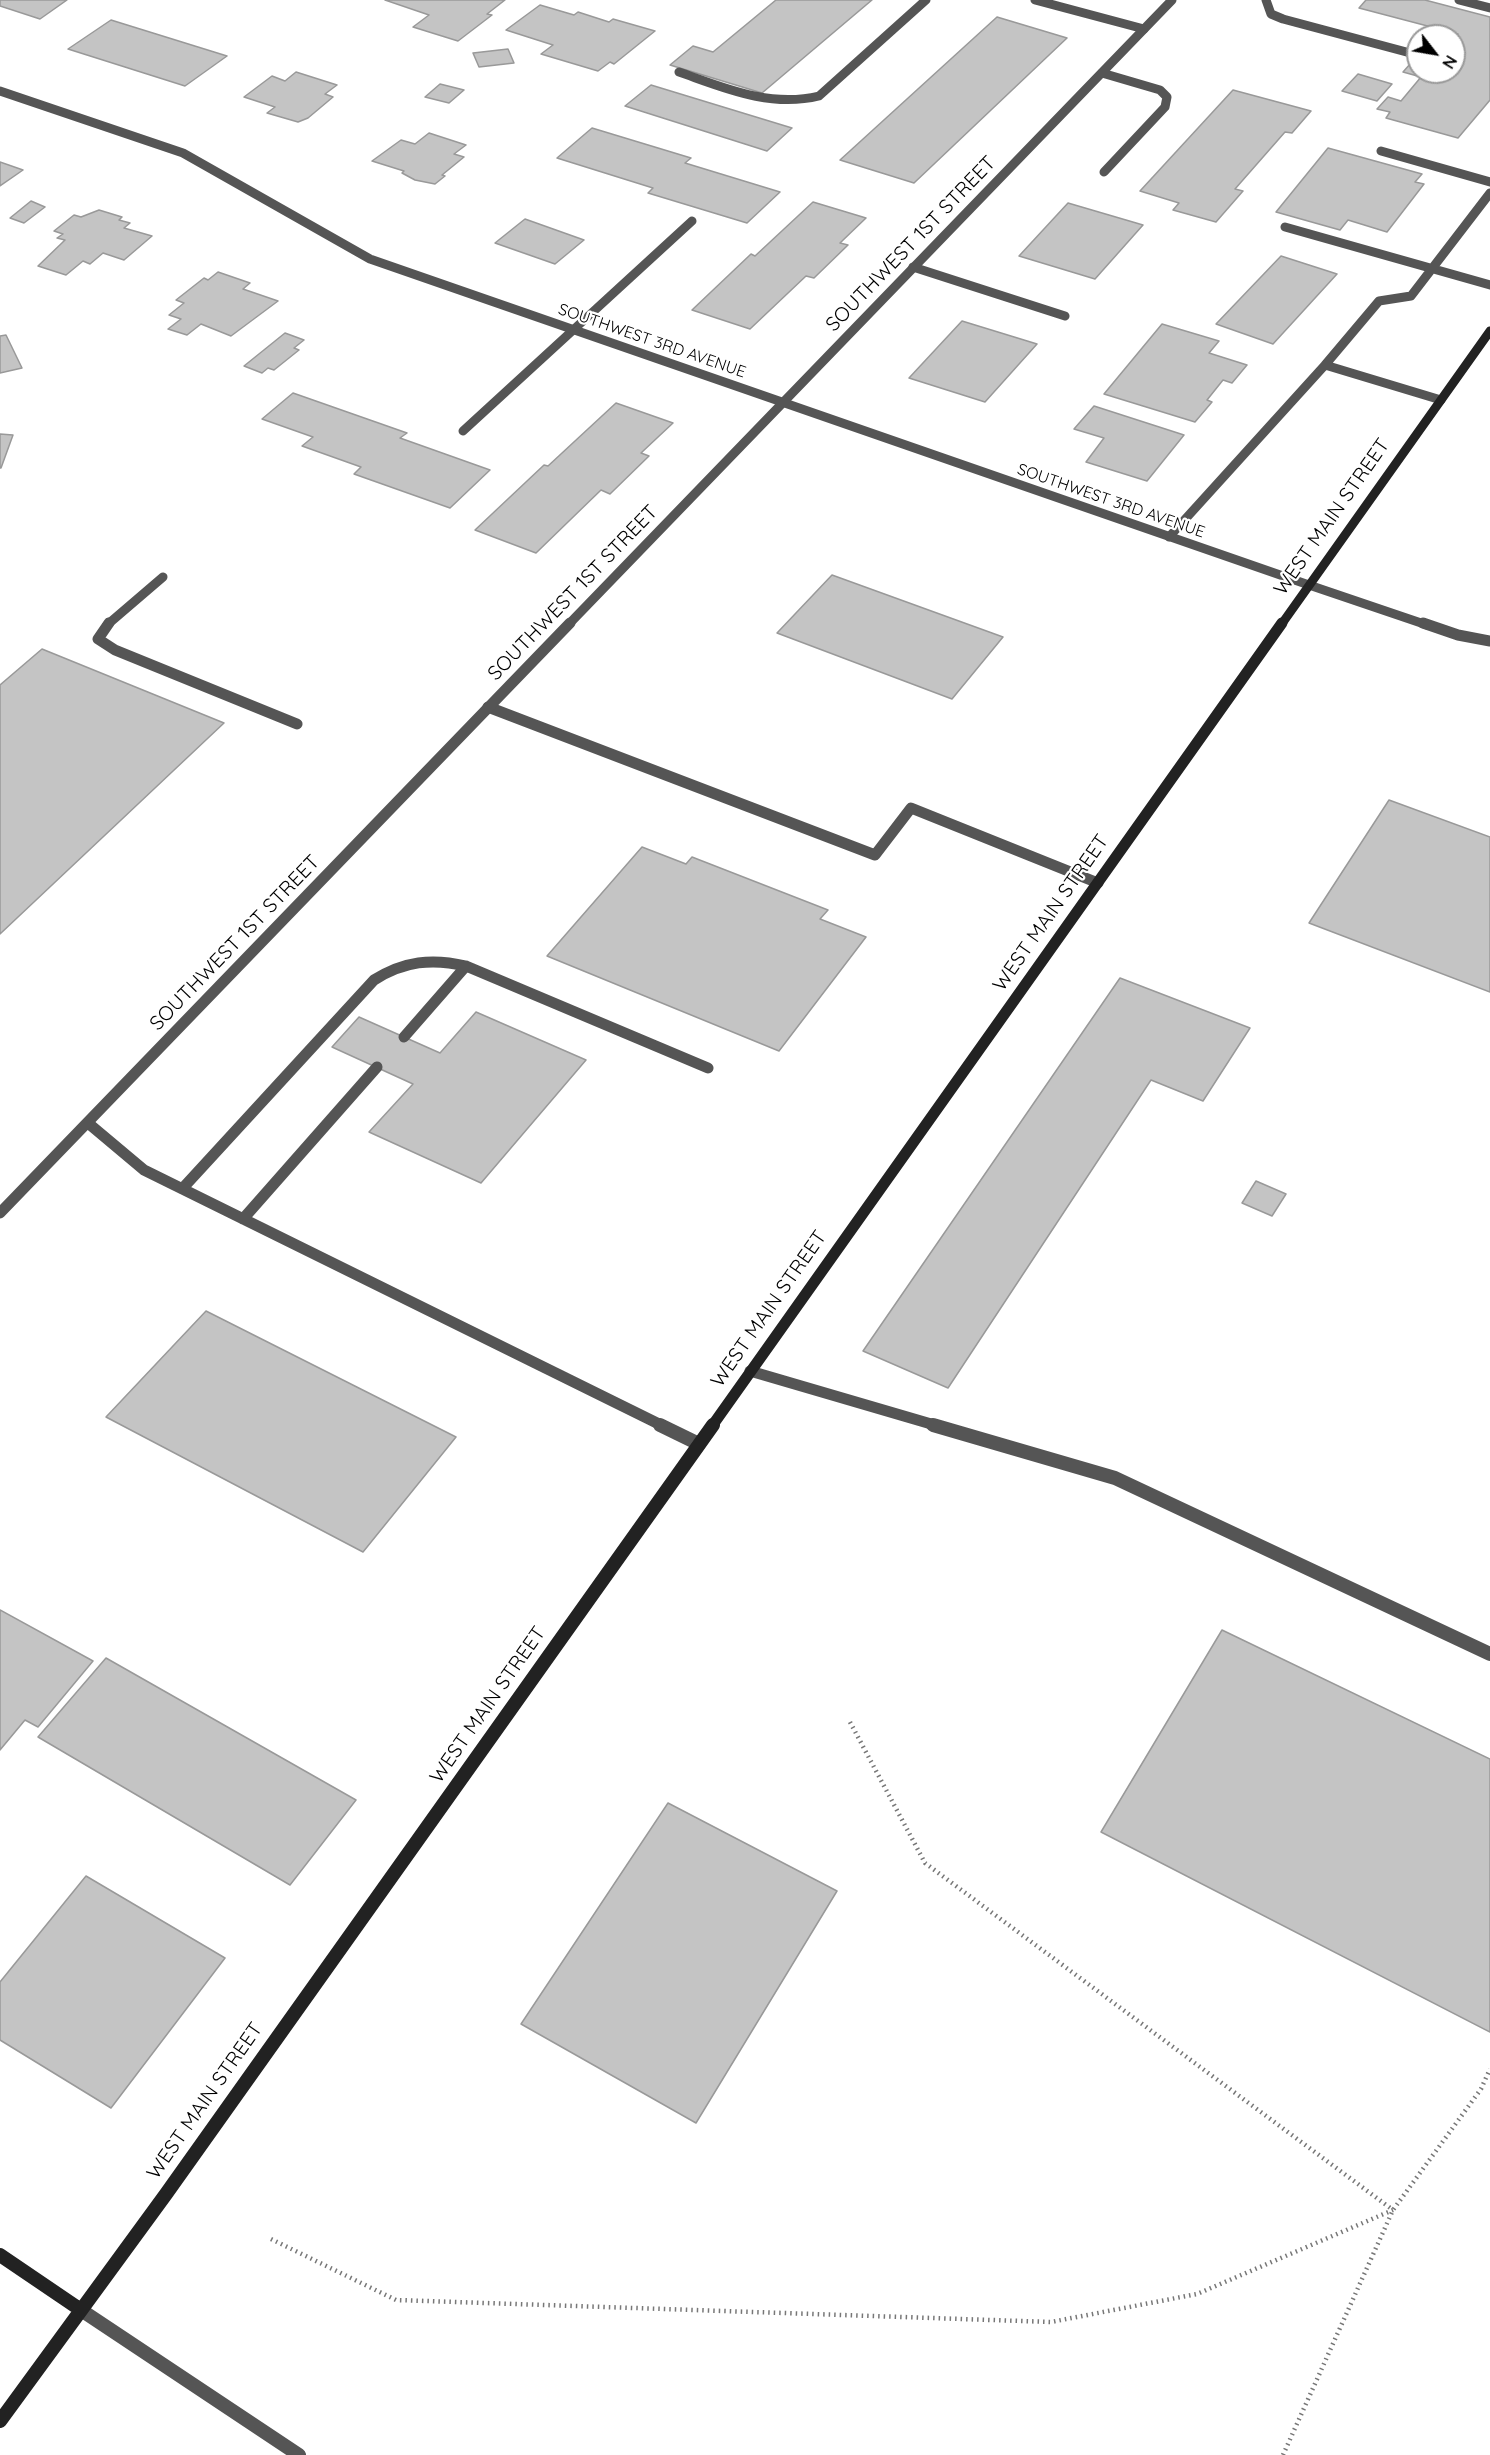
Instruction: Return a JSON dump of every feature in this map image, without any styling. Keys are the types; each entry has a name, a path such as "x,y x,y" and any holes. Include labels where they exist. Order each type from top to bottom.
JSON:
{"main road":[{"name":"WEST MAIN STREET","path":"0,2421 699,1444 1490,331"},
{"path":"0,2255 81,2310"}],"street":[{"path":"679,72 768,100 806,101 819,96 926,0"},
{"path":"1035,0 1144,29"},
{"name":"SOUTHWEST 1ST STREET","path":"0,1213 1172,0"},
{"path":"1266,0 1271,14 1283,19 1406,52"},
{"path":"1459,0 1490,8"},
{"path":"1102,73 1160,90 1167,97 1165,107 1104,172"},
{"name":"SOUTHWEST 3RD AVENUE","path":"0,91 158,142 204,164 355,252 1309,585 1458,635 1490,641"},
{"path":"1381,151 1490,182"},
{"path":"1169,537 1379,302 1411,296 1490,193"},
{"path":"463,431 572,329 692,222"},
{"path":"1285,227 1490,285"},
{"path":"914,267 1065,316"},
{"path":"1325,365 1441,400"},
{"path":"163,577 103,628 98,639 115,650 297,724"},
{"path":"488,707 875,855 910,808 1098,883"},
{"path":"182,1189 374,980 389,969 428,960 448,961 466,966 708,1068"},
{"path":"404,1037 466,966"},
{"path":"243,1219 377,1067"},
{"path":"88,1123 144,1170 699,1444"},
{"path":"750,1371 1115,1478 1490,1654"},
{"path":"81,2310 299,2455"}],"path":[{"path":"850,1722 925,1863 1393,2210"},
{"path":"1283,2455 1393,2210 1481,2089 1490,2069"},
{"path":"271,2239 396,2300 1051,2322 1197,2294 1393,2210"}],"building":[{"path":"0,0 67,0 40,19 0,6"},
{"path":"385,0 505,0 487,14 492,15 458,41 413,27 429,15"},
{"path":"776,0 872,0 762,93 670,65 693,46 713,52"},
{"path":"1366,0 1425,0 1490,17 1490,100 1458,138 1386,118 1390,112 1377,109 1388,97 1401,101 1415,84 1466,84 1466,24 1420,24 1359,8"},
{"path":"540,5 574,15 578,12 609,22 613,19 655,31 614,64 610,62 598,71 541,54 553,45 506,30"},
{"path":"997,17 1067,38 914,183 840,160"},
{"path":"111,20 227,56 185,86 68,49"},
{"path":"508,49 514,63 479,67 473,53"},
{"path":"296,72 337,85 325,94 333,97 308,118 298,122 267,113 275,107 244,97 272,76 285,81"},
{"path":"1358,74 1392,84 1377,101 1342,91"},
{"path":"440,84 464,90 449,103 425,97"},
{"path":"651,85 792,128 767,151 625,106"},
{"path":"1233,90 1311,111 1292,133 1285,132 1235,189 1243,191 1216,222 1173,210 1179,203 1140,191"},
{"path":"592,128 691,158 685,163 780,192 747,223 648,193 653,188 557,158"},
{"path":"429,133 466,145 454,154 464,157 442,175 445,176 435,184 415,180 402,173 404,171 372,161 401,140 415,144"},
{"path":"1328,148 1422,174 1415,182 1424,184 1387,232 1348,220 1340,230 1276,212"},
{"path":"0,162 23,170 0,186"},
{"path":"31,201 45,207 24,223 10,218"},
{"path":"813,202 866,218 840,243 848,245 814,278 806,276 750,329 692,310 751,254 755,256"},
{"path":"1068,203 1143,225 1095,279 1019,256"},
{"path":"99,210 122,217 119,220 130,223 124,228 152,236 124,260 103,253 90,264 83,261 66,275 38,266 65,240 57,238 63,234 54,231 74,215 81,217"},
{"path":"525,219 584,240 555,264 495,243"},
{"path":"1281,256 1337,274 1273,344 1216,324"},
{"path":"218,272 250,283 243,289 278,301 231,336 201,324 187,335 168,329 181,319 169,315 184,303 176,300 204,278 208,280"},
{"path":"962,321 1037,344 985,402 909,378"},
{"path":"1162,324 1219,341 1209,353 1247,365 1232,383 1223,380 1207,400 1212,402 1195,422 1104,394"},
{"path":"285,333 304,340 294,348 299,350 274,370 268,368 262,373 244,366"},
{"path":"6,335 22,368 0,373 0,336"},
{"path":"293,393 407,433 400,438 490,470 450,508 354,474 361,467 302,446 313,437 262,419"},
{"path":"616,403 673,423 641,453 649,456 610,494 601,490 536,553 475,530 544,465 548,466"},
{"path":"1094,406 1184,435 1147,481 1086,462 1104,438 1074,429"},
{"path":"0,434 13,435 1,468 0,468"},
{"path":"832,575 1003,637 952,699 777,633"},
{"path":"42,649 224,723 0,934 0,685"},
{"path":"1389,800 1490,837 1490,992 1309,923"},
{"path":"642,847 686,864 692,857 828,910 820,919 866,937 779,1051 547,956"},
{"path":"1120,978 1250,1028 1203,1101 1151,1080 948,1388 863,1351"},
{"path":"476,1012 586,1060 481,1183 369,1132 413,1084 332,1047 359,1017 440,1053"},
{"path":"1256,1181 1286,1194 1272,1216 1242,1203"},
{"path":"206,1311 456,1437 363,1552 106,1417"},
{"path":"0,1610 93,1661 38,1727 25,1720 0,1750"},
{"path":"1222,1630 1490,1759 1490,2032 1101,1832"},
{"path":"106,1658 356,1800 290,1885 38,1737"},
{"path":"668,1803 837,1891 696,2123 521,2024"},
{"path":"86,1876 225,1958 111,2108 0,2040 0,1982"}]}
